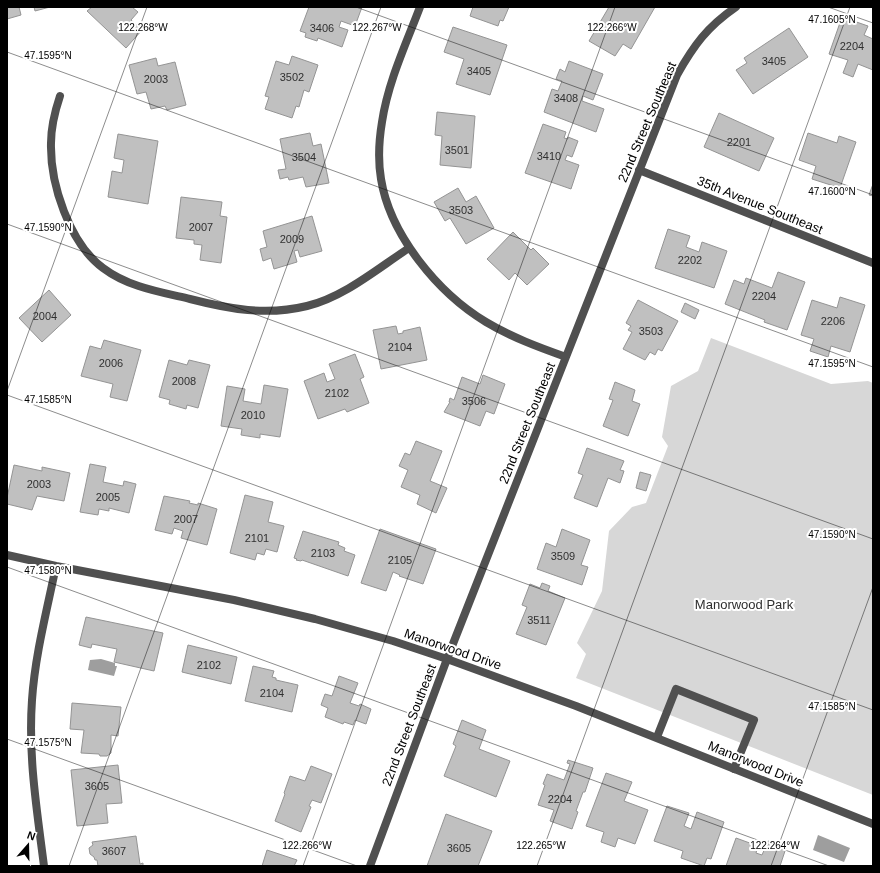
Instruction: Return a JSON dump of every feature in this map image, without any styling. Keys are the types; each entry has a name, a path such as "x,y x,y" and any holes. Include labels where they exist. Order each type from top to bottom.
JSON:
{"street":[{"path":"420,7 391,84 384,109 380,141 381,179 386,199 409,248 425,269 463,306 484,320 520,340 566,357"},
{"name":"22nd Street Southeast","path":"370,866 447,658 677,75 692,50 721,17 736,7"},
{"path":"60,96 53,117 51,144 52,165 58,194 68,221 77,238 90,256 102,268 133,285 243,311 284,310 307,306 337,294 409,248"},
{"name":"35th Avenue Southeast","path":"639,170 873,263"},
{"name":"Manorwood Drive","path":"7,555 56,566 234,600 315,619 393,641 447,658 657,737 873,824"},
{"path":"44,866 32,764 30,725 36,666 56,566"},
{"path":"657,737 676,689 754,720 734,769"}],"green space":[{"name":"Manorwood Park","path":"711,338 831,384 868,381 873,383 873,795 576,678 586,654 577,643 602,591 609,531 632,507 646,503 668,446 662,437 671,386 698,371"}],"shaded area":[{"path":"101,659 115,663 115,666 117,666 114,676 88,670 90,660"},
{"path":"818,835 850,848 844,862 813,850"}],"building":[{"path":"7,7 19,7 21,15 7,19"},
{"path":"34,7 50,7 35,11"},
{"path":"92,7 132,7 138,12 131,20 142,30 126,48 87,11"},
{"path":"309,7 362,7 355,26 341,21 339,27 348,30 342,47 318,38 317,41 305,37 306,33 300,31"},
{"path":"473,7 509,7 503,21 500,20 498,26 470,16"},
{"path":"609,7 655,7 631,49 623,44 615,56 589,41"},
{"path":"842,17 868,26 864,35 873,39 873,70 858,64 853,77 843,73 848,60 829,54"},
{"path":"453,27 507,45 490,95 456,84 464,59 444,52"},
{"path":"789,28 808,57 753,94 736,70 747,63 744,58"},
{"path":"292,56 318,65 309,92 304,90 299,107 296,106 292,118 265,109 269,97 265,96 276,61 289,65"},
{"path":"156,58 158,66 175,62 186,105 167,110 165,106 151,109 146,92 137,94 129,65"},
{"path":"569,61 603,74 593,100 583,96 582,101 604,109 596,132 544,112 552,89 558,91 562,81 556,79 560,69 565,72"},
{"path":"437,112 475,116 471,168 440,165 442,136 435,135"},
{"path":"719,113 774,138 759,171 704,147"},
{"path":"543,124 566,132 564,138 568,139 568,137 578,141 572,157 567,155 565,160 579,165 571,189 525,173"},
{"path":"310,133 313,146 321,144 329,183 306,187 303,177 289,180 288,177 280,179 278,170 286,169 280,139"},
{"path":"808,133 837,143 839,136 856,142 840,188 812,179 816,166 799,160"},
{"path":"118,134 158,141 148,204 108,197 112,171 122,173 124,160 114,158"},
{"path":"873,184 873,196 869,195"},
{"path":"458,188 466,202 476,196 494,228 466,244 450,218 445,221 434,202"},
{"path":"181,197 222,202 220,216 227,217 221,263 200,260 202,245 194,244 194,240 176,238"},
{"path":"312,216 322,251 300,257 298,250 294,251 297,262 274,269 271,258 263,261 260,249 267,247 263,231"},
{"path":"668,229 690,236 686,247 699,252 702,242 727,251 714,288 655,268"},
{"path":"513,232 531,250 533,248 549,264 527,285 515,273 509,280 487,259"},
{"path":"778,272 805,282 787,330 764,322 765,320 725,304 734,280 744,284 746,278 772,288"},
{"path":"49,290 71,315 42,342 19,318"},
{"path":"840,297 865,305 850,352 831,346 828,357 810,351 814,339 801,335 812,300 837,308"},
{"path":"638,300 678,321 662,351 658,349 655,355 650,352 645,360 623,349 632,332 628,330 631,326 626,323"},
{"path":"685,303 699,310 695,319 681,312"},
{"path":"396,326 398,334 403,333 403,331 420,327 427,360 381,369 373,330"},
{"path":"104,340 141,350 127,401 110,397 113,384 81,376 90,346 101,349"},
{"path":"355,354 364,377 360,379 369,403 347,412 345,409 318,419 304,381 324,373 327,382 335,379 329,364"},
{"path":"169,360 187,365 189,360 210,365 198,408 187,405 186,409 169,404 170,400 159,397"},
{"path":"483,375 505,384 494,414 486,411 480,426 444,412 450,402 450,398 454,400 462,377 480,384"},
{"path":"615,382 635,390 632,401 640,404 628,436 603,426 613,400 609,399"},
{"path":"264,385 288,389 280,437 260,434 260,438 241,435 242,429 221,426 227,386 245,389 243,401 261,404"},
{"path":"416,441 442,451 430,481 447,488 436,513 417,504 420,495 401,487 408,470 399,466 405,453 410,455"},
{"path":"587,448 624,461 620,470 624,471 620,483 608,478 597,507 574,498 583,475 578,473"},
{"path":"90,464 106,467 103,482 123,486 124,481 136,484 129,513 109,508 109,511 99,509 98,515 80,512"},
{"path":"14,465 42,471 42,467 70,473 64,501 37,496 32,510 7,504"},
{"path":"640,472 651,475 646,491 636,488"},
{"path":"245,495 273,502 268,522 284,526 277,552 266,549 264,555 257,553 255,560 230,553"},
{"path":"164,496 190,501 189,503 198,505 198,503 217,509 207,545 181,538 183,531 174,528 172,534 155,530"},
{"path":"380,529 436,549 423,584 399,576 400,575 393,572 386,591 361,583"},
{"path":"562,529 590,540 581,565 588,567 582,585 537,569 546,543 556,547"},
{"path":"303,531 339,542 338,545 345,548 344,551 355,555 348,576 302,560 296,560 297,559 294,558"},
{"path":"542,583 550,586 548,591 565,598 546,645 516,634 527,607 522,605 530,584 540,588"},
{"path":"86,617 163,633 154,671 114,662 117,649 92,644 91,648 79,645"},
{"path":"188,645 237,657 231,684 182,672"},
{"path":"253,666 274,671 272,677 276,678 276,680 298,685 292,712 245,701"},
{"path":"339,676 358,683 350,703 359,706 360,704 371,709 366,724 355,720 353,725 344,722 343,724 325,717 328,708 321,705 325,694 332,696"},
{"path":"72,703 121,707 118,736 111,735 111,753 107,756 81,753 84,730 70,729"},
{"path":"462,720 486,730 479,749 510,761 496,797 444,776 456,746 453,744"},
{"path":"568,760 593,768 585,792 583,792 576,811 578,812 572,829 550,821 554,810 538,805 547,774 564,780 570,764 567,763"},
{"path":"118,765 122,803 106,804 108,823 77,826 71,770"},
{"path":"311,766 332,774 321,803 312,800 309,806 311,807 301,832 275,821 290,776 305,781"},
{"path":"606,773 632,782 624,801 648,810 635,844 618,838 615,847 601,842 604,832 586,826"},
{"path":"667,806 689,813 684,826 691,829 697,812 724,822 711,859 707,858 704,866 681,858 683,851 654,841"},
{"path":"446,814 492,831 478,866 427,866"},
{"path":"136,836 140,864 143,863 143,866 98,866 97,860 95,860 90,854 89,848 93,845 92,842"},
{"path":"736,838 758,846 756,853 762,855 768,841 786,848 780,866 726,866"},
{"path":"267,850 297,860 294,866 262,866"}]}
